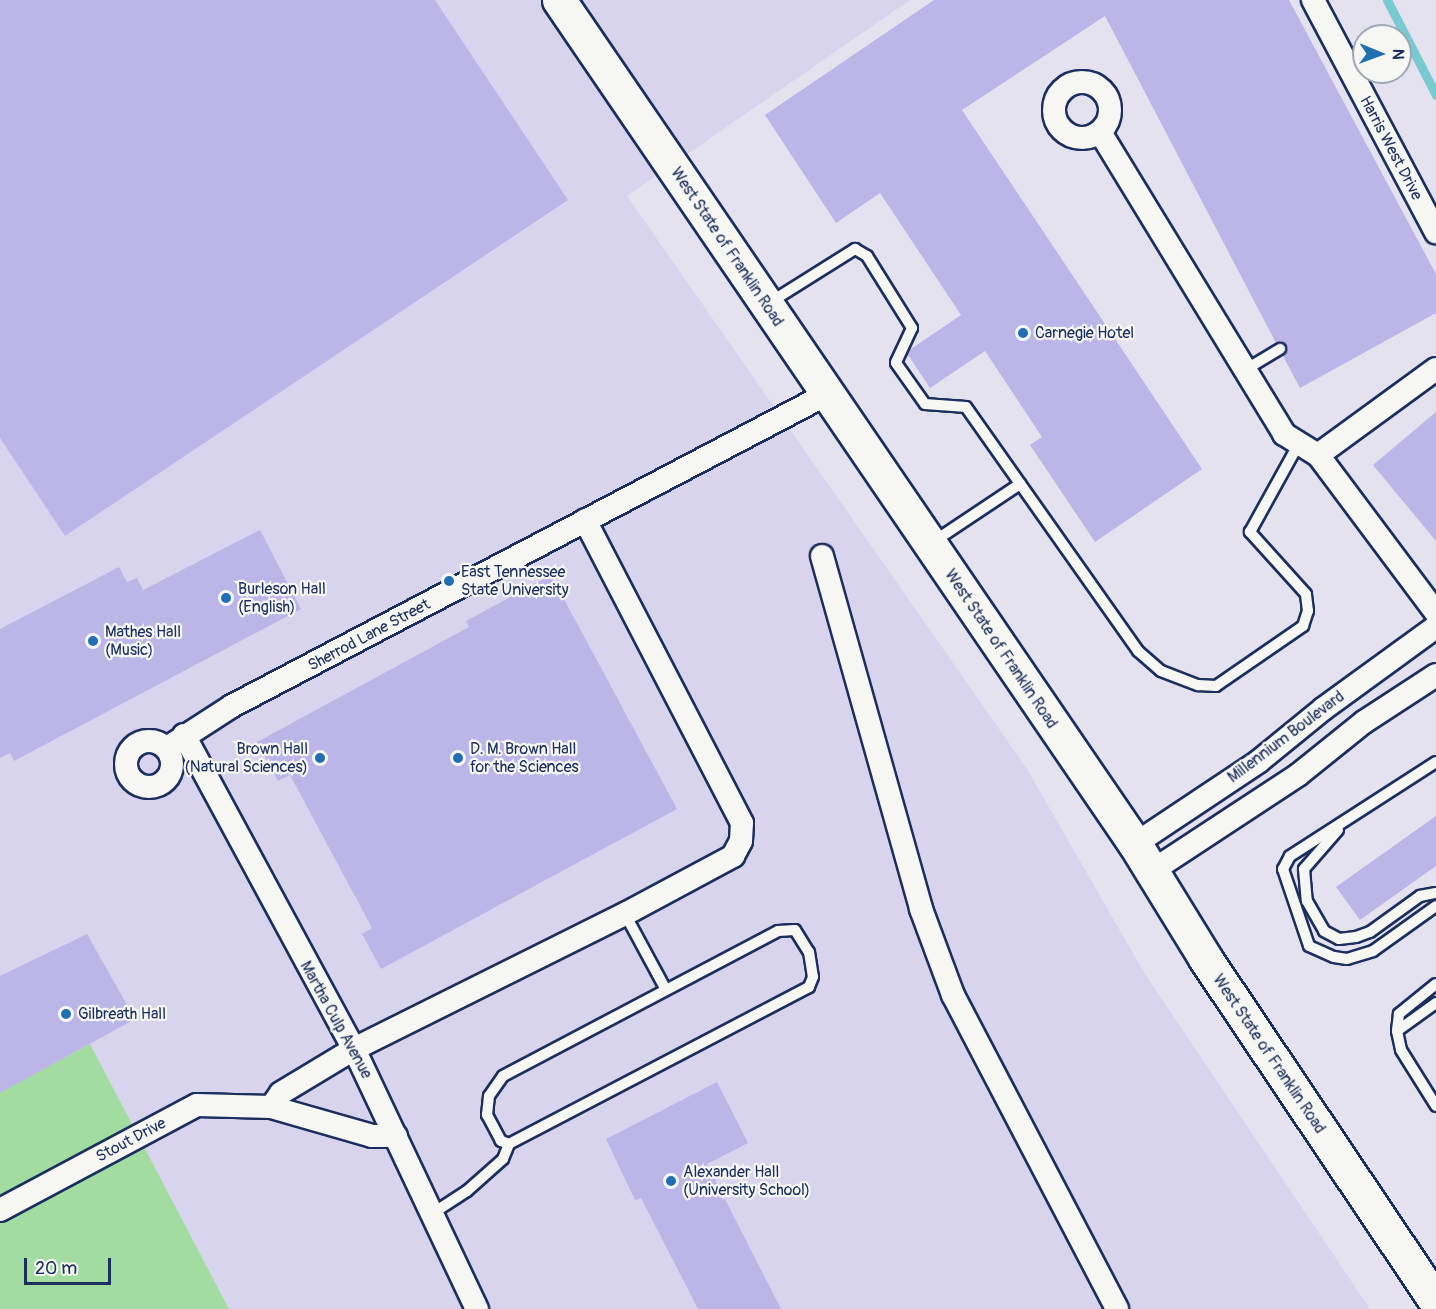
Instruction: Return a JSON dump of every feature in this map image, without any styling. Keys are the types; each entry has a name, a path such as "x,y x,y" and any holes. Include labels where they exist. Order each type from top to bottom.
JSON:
{"highway":[{"name":"West State of Franklin Road","path":"559,0 1144,858 1211,968 1436,1302"}],"street":[{"name":"Harris West Drive","path":"1313,0 1436,232"},
{"path":"1100,132 1284,434 1298,445 1318,455 1436,613"},
{"path":"1318,455 1436,369"},
{"name":"Sherrod Lane Street","path":"176,742 232,706 827,394"},
{"path":"271,1107 281,1093 354,1049 625,914 733,856 741,841 742,823 585,520"},
{"path":"822,556 921,909 954,995 1117,1309"},
{"name":"Millennium Boulevard","path":"1144,858 1323,709 1436,627"},
{"path":"1144,858 1298,775 1364,722 1436,675"},
{"path":"151,741 176,742 169,777 161,784 141,785 127,771 126,761 136,744 151,741"},
{"name":"Martha Culp Avenue","path":"176,742 354,1049 423,1188 430,1215 477,1309"},
{"name":"Stout Drive","path":"0,1210 197,1105 271,1107 372,1136 396,1136"}],"lane":[{"path":"767,305 855,249 867,256 912,328 897,363 925,404 966,407 1138,651 1161,671 1198,685 1216,686 1303,626 1308,610 1306,594 1250,532 1298,445"},
{"path":"1245,370 1280,349"},
{"path":"930,544 1020,484"},
{"path":"1436,762 1342,826 1290,856 1283,869 1309,946 1347,959 1373,951 1436,906"},
{"path":"1342,826 1304,868 1307,901 1324,931 1339,939 1356,938 1370,932 1420,896 1436,893"},
{"path":"625,914 665,988"},
{"path":"430,1215 468,1191 502,1159 509,1144 809,987 813,977 809,952 795,930 778,931 665,988 503,1076 489,1096 487,1115 501,1141 509,1144"},
{"path":"1436,984 1399,1014 1397,1031 1401,1050 1436,1106"},
{"path":"1397,1031 1436,1003"}],"shaded area":[{"name":"East Tennessee State University","path":"0,0 910,0 627,196 1027,769 1145,974 1370,1309 0,1309"}],"green space":[{"path":"90,1044 229,1309 0,1309 0,1092"}],"building":[{"path":"0,0 435,0 568,200 65,536 0,438"},
{"path":"934,0 1289,0 1436,274 1436,313 1300,388 1283,356 1287,346 1276,343 1105,16 962,110 1202,469 1095,542 1030,445 1042,437 985,351 930,388 908,355 911,349 961,315 880,193 836,223 765,115"},
{"path":"1436,412 1436,541 1373,465"},
{"path":"260,530 301,609 14,761 10,753 0,758 0,629 119,567 127,582 137,578 143,590"},
{"name":"Brown Hall (Natural Sciences)","path":"551,575 677,809 381,969 362,934 372,928 290,775 278,781 257,742 469,627 466,621"},
{"path":"1436,816 1436,866 1360,920 1336,887"},
{"name":"Gilbreath Hall","path":"87,934 135,1019 0,1093 0,976"},
{"name":"Alexander Hall (University School)","path":"717,1082 748,1143 707,1164 781,1309 698,1309 641,1198 635,1200 606,1139"}],"waterway":[{"path":"1387,0 1436,95"}],"place":[{"name":"Carnegie Hotel","path":"1023,333"},
{"name":"East Tennessee State University","path":"449,581"},
{"name":"Burleson Hall (English)","path":"226,598"},
{"name":"Mathes Hall (Music)","path":"93,641"},
{"name":"Brown Hall (Natural Sciences)","path":"320,758"},
{"name":"D. M. Brown Hall for the Sciences","path":"458,758"},
{"name":"Gilbreath Hall","path":"66,1014"},
{"name":"Alexander Hall (University School)","path":"671,1181"}]}
